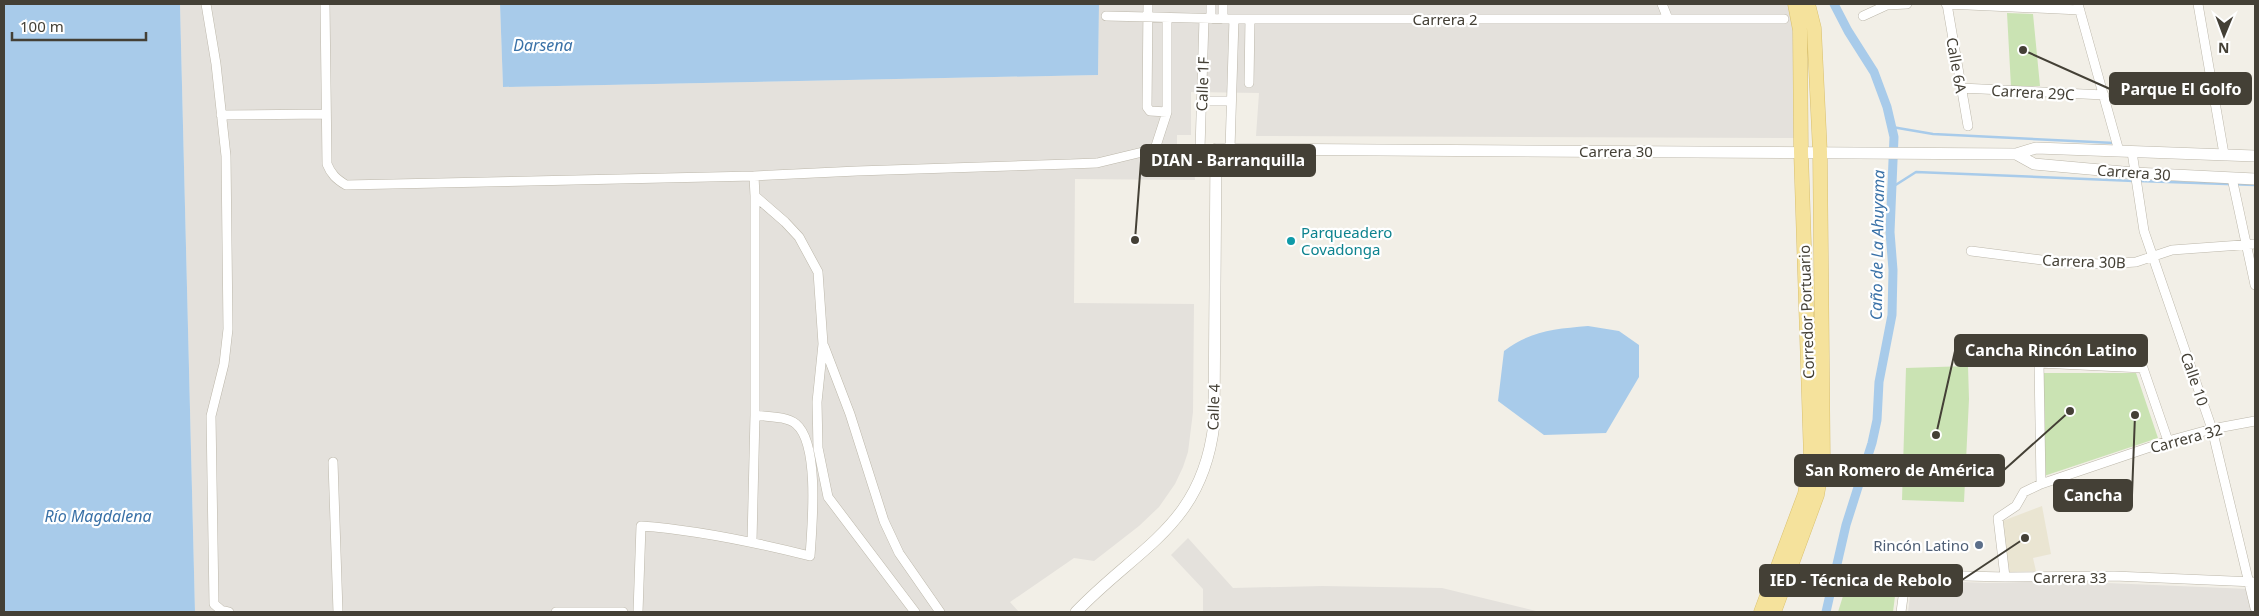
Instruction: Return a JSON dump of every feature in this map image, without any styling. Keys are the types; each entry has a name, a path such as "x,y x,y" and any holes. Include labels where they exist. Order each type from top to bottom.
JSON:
{"main road":[{"name":"Corredor Portuario","path":"1761,612 1805,494 1811,459 1801,152 1800,30 1795,4"},
{"name":"Corredor Portuario","path":"1774,612 1817,495 1824,460 1820,152 1814,28 1808,4"}],"street":[{"path":"206,4 216,64 226,156 228,328 224,364 211,416 214,604 221,610 229,612"},
{"path":"325,4 327,164 330,172 336,179 346,185 754,176 864,170 1096,163 1159,149 1167,112 1167,18"},
{"path":"1148,4 1147,107 1154,113 1167,112"},
{"name":"Calle 1F","path":"1200,149 1201,101 1211,4"},
{"path":"1223,4 1223,19"},
{"path":"1662,4 1668,19"},
{"path":"1864,16 1887,5 1907,4"},
{"path":"1946,4 2079,7 2119,151"},
{"name":"Calle 6A","path":"1946,4 1968,126"},
{"path":"2198,4 2224,154"},
{"name":"Carrera 2","path":"1106,16 1208,19 1784,19"},
{"name":"Calle 1F","path":"1230,149 1234,19"},
{"path":"1249,83 1250,19"},
{"name":"Carrera 29C","path":"1961,88 2104,95"},
{"path":"1201,101 1231,102"},
{"path":"221,115 326,114"},
{"name":"Carrera 30","path":"1216,149 2016,154 2036,148 2255,156"},
{"path":"1177,149 1216,149"},
{"name":"Calle 4","path":"1076,612 1170,527 1184,510 1196,490 1206,466 1214,424 1216,149"},
{"name":"Calle 10","path":"2132,152 2144,231 2212,429 2252,582 2255,608"},
{"name":"Carrera 30","path":"2016,154 2034,164 2135,178 2233,182 2255,179"},
{"path":"752,542 755,415 754,176"},
{"path":"2233,182 2252,244 2255,285"},
{"path":"755,196 800,237 818,272 822,344 817,402 818,448 828,497 915,612"},
{"name":"Carrera 30B","path":"1971,251 2066,263 2106,264 2136,262 2152,255 2172,250 2252,244"},
{"path":"822,344 850,414 884,521 899,553 940,612"},
{"path":"2041,484 2039,363 2143,368 2168,441"},
{"path":"638,612 641,526 677,528 752,542 810,556 813,508 811,464 802,430 796,423 786,419 755,415"},
{"name":"Carrera 32","path":"2005,577 1998,532 1998,518 2016,506 2024,492 2041,484 2168,441 2212,429 2255,421"},
{"path":"333,462 338,612"},
{"name":"Carrera 33","path":"1886,574 2005,577 2114,576 2252,582"},
{"path":"1901,612 1906,575"},
{"path":"556,612 623,612"}],"shaded area":[{"path":"180,4 500,4 503,87 1098,75 1099,4 1789,4 1796,29 1796,138 1256,136 1259,93 1191,92 1191,135 1177,135 1177,162 1194,163 1195,180 1075,179 1074,303 1194,304 1193,412 1188,452 1175,484 1159,507 1139,526 1094,561 1074,558 1010,602 1019,612 195,612"},
{"path":"2042,506 2051,554 2033,558 2036,571 2009,572 2000,522"},
{"path":"1188,538 1233,588 1322,586 1442,588 1540,612 1203,612 1203,589 1171,555"},
{"path":"1912,580 1987,583 2060,581 2249,589 2254,612 1908,612"}],"green space":[{"path":"2007,13 2033,14 2040,86 2011,87"},
{"path":"1968,366 1969,399 1964,502 1902,500 1906,368"},
{"path":"2044,373 2136,373 2158,438 2044,476"},
{"path":"1844,579 1897,580 1893,612 1838,612 1843,596"}],"water":[{"name":"Río Magdalena","path":"4,4 180,4 195,612 4,612"},
{"name":"Darsena","path":"500,4 1099,4 1098,75 503,87"},
{"path":"1588,326 1619,331 1639,345 1639,377 1606,433 1544,435 1498,401 1504,351 1524,339 1544,332"}],"waterway":[{"name":"Caño de La Ahuyama","path":"1826,612 1846,525 1872,443 1877,420 1879,382 1892,315 1893,270 1890,232 1894,137 1887,107 1874,72 1848,31 1834,4"},
{"path":"1892,127 1933,134 2114,143"},
{"path":"1894,186 1916,172 2134,181"},
{"path":"2139,181 2255,185"}],"place":[{"name":"Parque El Golfo","path":"2023,50"},
{"name":"DIAN - Barranquilla","path":"1135,240"},
{"name":"Parqueadero Covadonga","path":"1291,241"},
{"name":"San Romero de América","path":"2070,411"},
{"name":"Cancha","path":"2135,415"},
{"name":"Cancha Rincón Latino","path":"1936,435"},
{"name":"IED - Técnica de Rebolo","path":"2025,538"},
{"name":"Rincón Latino","path":"1979,545"}]}
